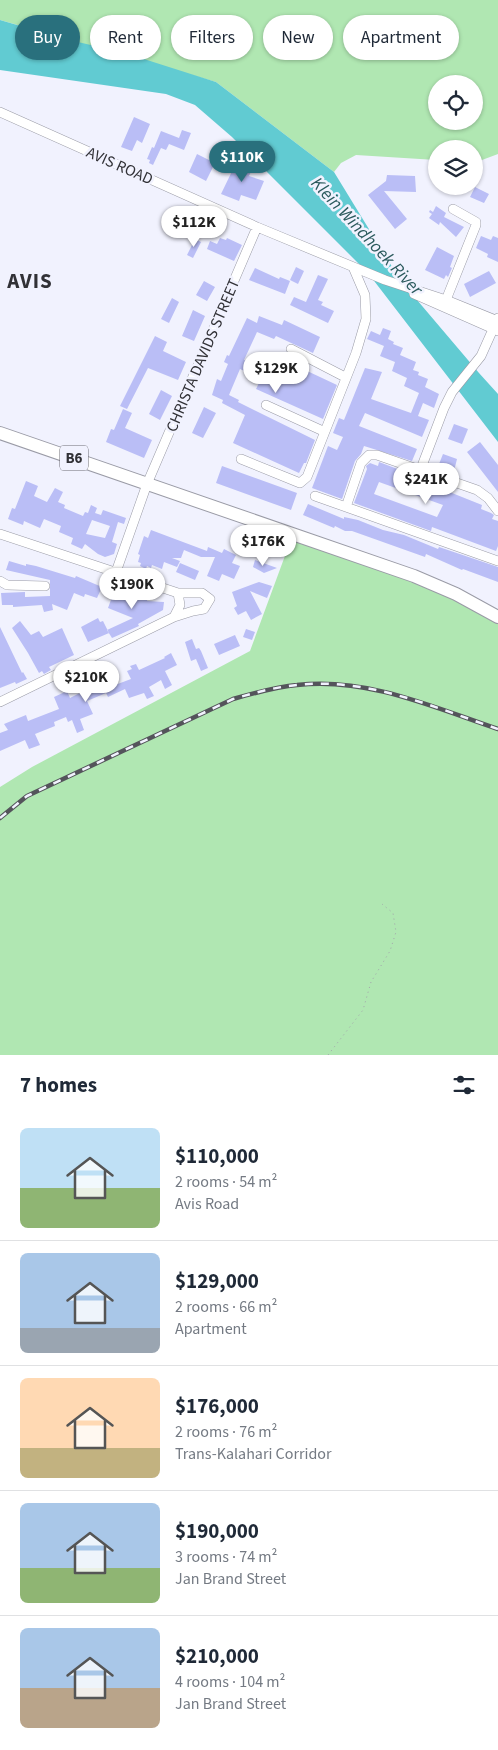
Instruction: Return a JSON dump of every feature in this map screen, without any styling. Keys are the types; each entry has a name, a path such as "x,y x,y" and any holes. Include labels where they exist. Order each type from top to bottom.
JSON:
{"highway":[{"name":"B6","path":"0,433 414,576 456,594 498,617"}],"street":[{"name":"AVIS ROAD","path":"0,112 257,227 353,267 446,300 497,324"},
{"path":"446,300 476,226 476,222 453,209"},
{"name":"CHRISTA DAVIDS STREET","path":"116,572 147,484 257,227"},
{"path":"241,459 300,483 307,477 356,353 366,319 365,295 353,267"},
{"name":"AVIS ROAD","path":"406,287 414,294 497,324"},
{"path":"420,471 452,392 481,356 497,324"},
{"path":"291,349 345,377"},
{"path":"266,405 324,432"},
{"path":"346,507 361,463 369,455 377,455 477,490 488,498 498,511"},
{"path":"315,496 498,561"},
{"path":"0,534 178,593 202,594 210,599 204,609 174,617 0,702"},
{"path":"0,581 7,585 45,586"},
{"path":"174,617 180,605 178,593"}],"path":[{"path":"328,1055 363,1010 371,982 390,951 396,932 393,913 382,904"}],"green space":[{"path":"0,0 498,0 498,154 483,160 483,140 428,140 428,160 356,155 341,163 334,172 216,82 139,60 161,60 161,15 90,15 90,46 80,43 80,15 15,15 15,24 0,20"},
{"path":"293,534 456,594 498,617 498,1055 0,1055 0,787 32,767 250,651"}],"water":[{"name":"Klein Windhoek River","path":"0,20 15,24 15,60 80,60 80,42 90,45 90,60 147,60 216,82 334,172 406,287 498,394 498,442 368,273 232,137 195,105 166,94 0,70"}],"building":[{"path":"134,117 150,124 142,143 137,140 132,151 121,147"},
{"path":"182,130 191,133 184,150 169,144 166,150 161,148 153,165 149,163 150,160 147,159 161,131 179,138"},
{"path":"197,154 215,163 206,181 189,172"},
{"path":"245,162 254,165 249,176 264,181 256,200 241,195 239,201 221,194 236,163 243,166"},
{"path":"387,175 415,176 416,192 384,191 407,219 395,229 368,195 386,181"},
{"path":"483,191 489,194 484,203 470,197 471,195 483,195"},
{"path":"436,206 446,213 444,217 464,227 456,237 440,222 439,225 429,218 432,214 429,212 430,210 433,212"},
{"path":"481,236 491,240 493,236 498,238 498,262 487,257 488,254 476,248"},
{"path":"220,238 226,240 227,238 242,245 234,261 207,249 210,241 217,244"},
{"path":"195,239 201,242 193,258 187,255"},
{"path":"437,247 454,256 450,267 452,268 448,277 446,275 444,279 425,270"},
{"path":"296,267 304,271 298,284 290,280"},
{"path":"255,268 279,279 280,277 290,281 285,294 249,280"},
{"path":"489,271 496,283 470,297 464,284"},
{"path":"318,275 328,279 318,300 323,302 321,305 334,311 328,323 290,305 294,297 306,302"},
{"path":"204,281 215,287 207,301 196,295"},
{"path":"172,298 179,302 169,323 161,319"},
{"path":"193,310 205,316 194,341 182,336"},
{"path":"259,316 282,325 284,320 320,337 313,353 276,336 274,339 257,332 244,360 257,366 260,360 267,363 271,354 337,385 323,419 256,389 261,379 240,369 229,395 239,400 238,402 315,440 306,463 304,463 299,473 233,443 245,415 222,403 223,400 212,395 217,379 221,381 228,364 224,362 227,355 229,356 247,318 257,323"},
{"path":"383,328 391,331 388,339 394,342 393,344 403,348 400,355 416,362 413,370 419,372 418,375 428,379 425,387 439,394 434,408 423,403 418,416 429,420 422,437 365,413 359,426 417,449 412,461 364,446 361,454 355,461 342,499 312,488 328,446 337,450 343,437 333,433 339,418 344,420 365,368 382,372 371,399 411,413 419,393 404,386 407,378 392,371 395,362 380,356 384,346 367,339 371,331 380,335"},
{"path":"155,336 167,342 163,351 186,362 178,380 148,368 127,409 120,406"},
{"path":"161,390 172,396 160,420 149,414"},
{"path":"204,407 216,413 203,438 192,433"},
{"path":"123,409 132,413 125,428 152,440 144,458 106,442 111,429 114,430"},
{"path":"454,424 468,429 462,444 448,439"},
{"path":"480,442 498,465 498,492 467,452"},
{"path":"443,454 457,459 453,475 437,469"},
{"path":"379,462 448,488 447,491 482,505 481,509 494,515 492,519 498,521 498,546 496,551 432,527 431,531 354,503 367,469 366,466 370,463 378,466","holes":["379,482 443,505 437,517 374,494"]},
{"path":"222,466 297,493 291,510 216,483"},
{"path":"26,481 38,486 34,496 47,502 55,488 63,492 58,502 65,505 64,508 83,516 85,512 88,513 91,505 97,508 95,513 101,515 103,510 126,518 124,524 118,522 112,542 117,544 114,554 105,557 85,544 82,549 71,544 73,538 59,532 61,526 44,519 40,528 24,521 23,525 8,519 12,508 15,509","holes":["92,520 110,526 105,538 86,534"]},
{"path":"308,504 344,519 344,517 358,520 383,530 404,535 438,549 439,547 498,567 498,582 462,570 426,554 425,557 352,531 345,531 335,526 334,528 303,515"},
{"path":"151,530 207,551 208,547 222,553 224,549 236,555 232,563 240,566 234,579 222,574 219,581 207,576 215,557 201,557 184,550 181,558 172,558 180,561 177,567 164,562 162,569 152,565 151,568 147,566 146,569 140,566 141,563 138,562 140,555 138,554 144,536 148,538"},
{"path":"255,560 277,568 264,573 253,567"},
{"path":"9,561 26,566 26,564 36,566 75,578 76,576 102,587 97,598 85,594 84,597 74,593 67,610 52,604 53,610 44,612 42,605 13,607 13,605 2,605 1,593 25,592 25,597 50,596 50,580 6,570"},
{"path":"180,563 199,571 195,580 176,572"},
{"path":"259,582 272,586 267,598 250,591 262,614 251,620 246,611 238,615 234,608 237,606 232,592"},
{"path":"116,586 148,598 147,601 164,602 163,610 138,624 139,626 112,638 107,630 133,618 108,608"},
{"path":"98,618 100,622 103,621 109,633 88,642 81,627"},
{"path":"20,621 31,635 39,631 43,637 62,628 74,655 49,667 51,670 44,674 42,671 39,673 12,628"},
{"path":"0,627 22,673 27,679 0,688"},
{"path":"246,629 255,632 252,640 243,637"},
{"path":"235,635 240,646 219,655 214,644"},
{"path":"192,639 196,649 199,648 201,651 208,668 201,671 196,659 191,661 185,642"},
{"path":"171,653 177,665 165,671 172,685 165,689 161,680 149,687 154,696 147,699 144,693 129,698 125,689 108,697 106,693 87,701 93,714 80,719 84,730 77,733 72,720 68,722 66,717 54,722 55,726 35,734 40,745 29,749 25,740 0,751 0,733 8,730 4,724 26,715 28,721 59,709 54,697 67,691 70,698 111,677 115,685 131,679 127,671 132,669 130,666 136,664 139,670 165,658"}],"railway":[{"path":"0,818 27,796 233,699 281,687 323,684 349,685 424,703 498,729"}],"district":[{"name":"AVIS","path":"30,281"}]}
